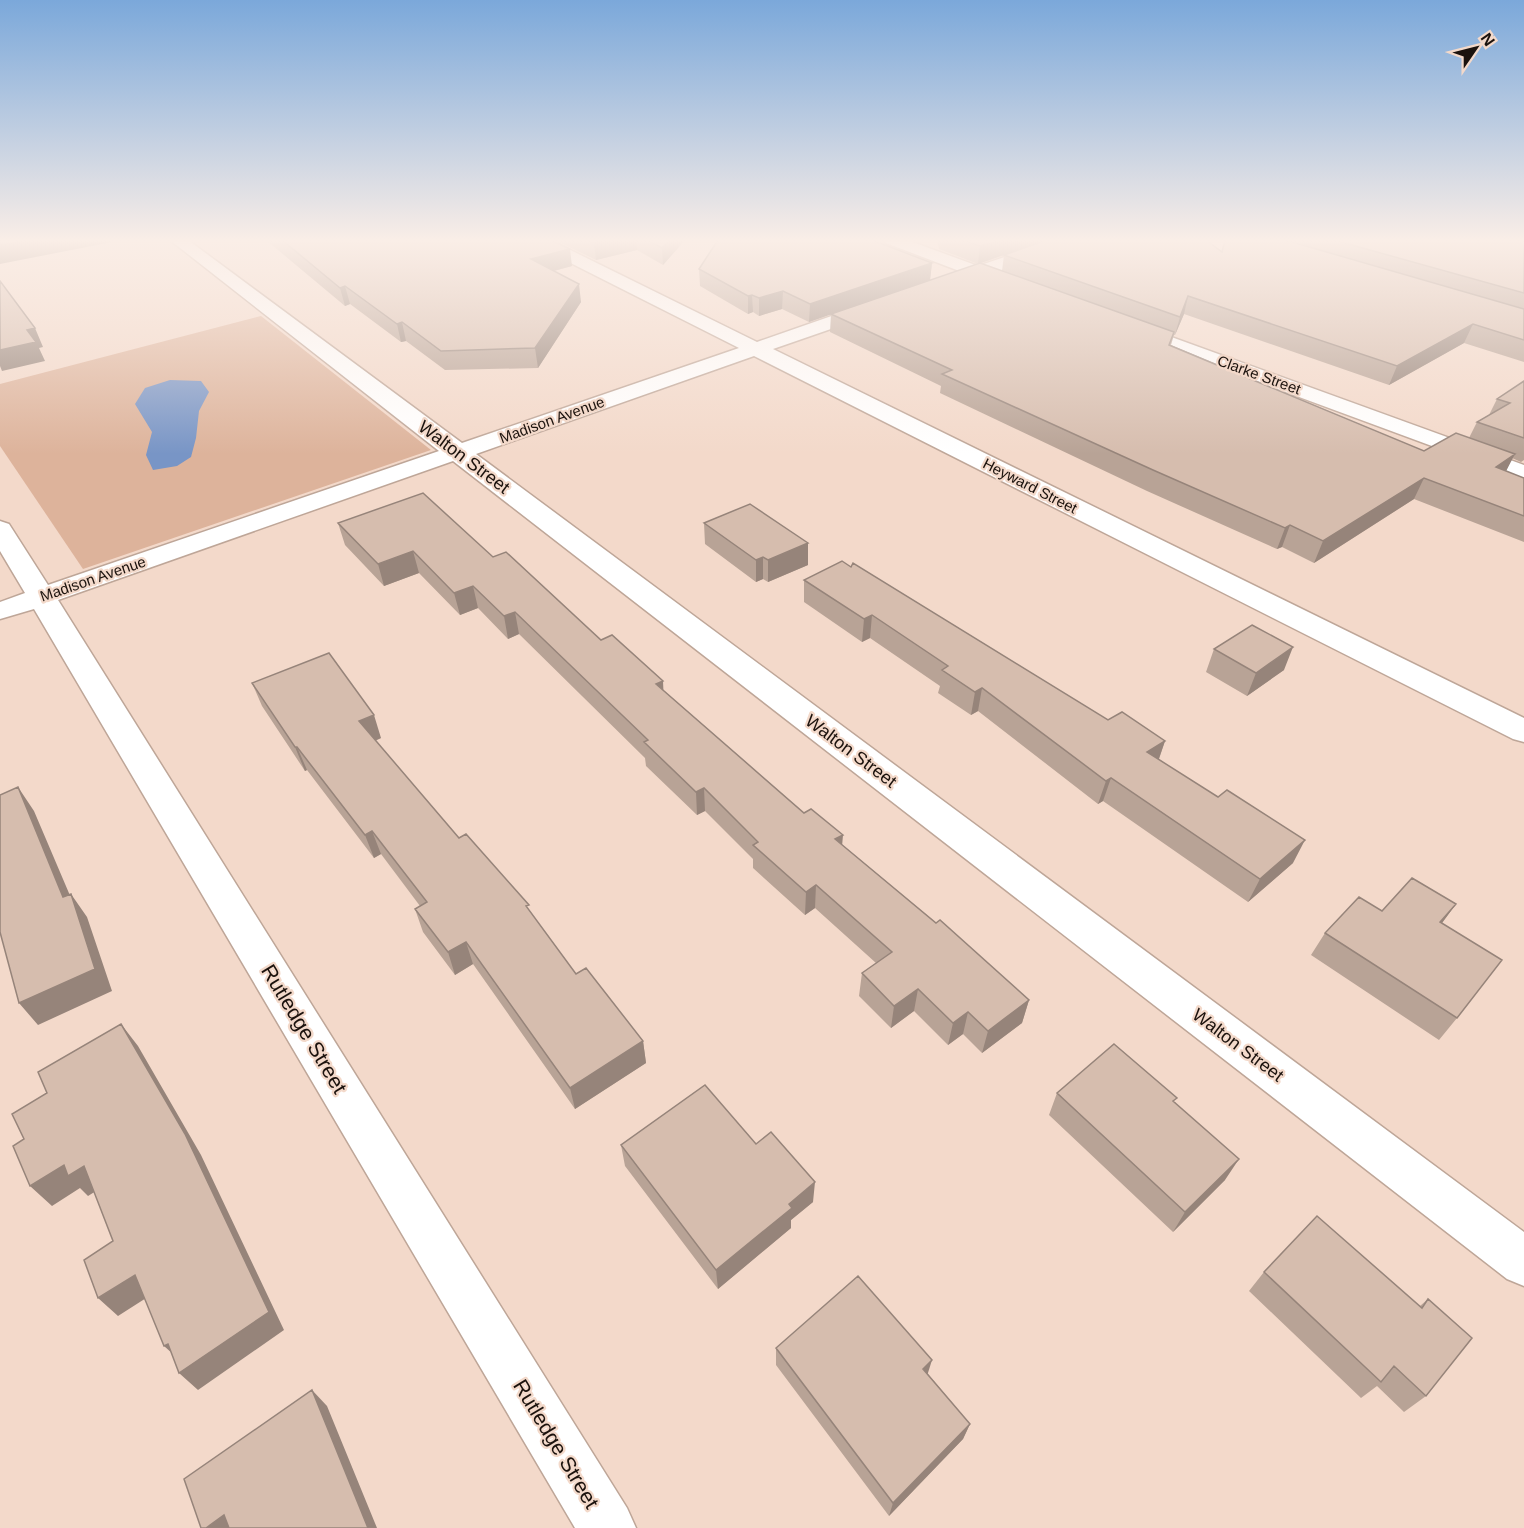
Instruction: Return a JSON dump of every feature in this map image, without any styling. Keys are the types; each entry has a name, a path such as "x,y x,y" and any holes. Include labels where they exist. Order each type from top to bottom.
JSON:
{"street":[{"name":"Walton Street","path":"272,311 1524,1262"},
{"name":"Heyward Street","path":"681,311 1524,731"},
{"name":"Madison Avenue","path":"0,611 863,311"},
{"name":"Clarke Street","path":"1111,321 1524,473"},
{"name":"Rutledge Street","path":"0,529 607,1528"}],"shaded area":[{"path":"261,316 431,450 83,569 0,446 0,384"}],"water":[{"path":"170,380 201,381 209,392 199,411 191,457 177,466 153,470 146,455 152,432 135,404 145,388"}],"building":[{"path":"0,311 23,311 35,328 27,330 36,342 0,350"},
{"path":"380,311 560,311 535,348 441,351 402,322 397,324"},
{"path":"839,311 1116,311 1174,332 1169,345 1424,451 1456,433 1515,454 1496,467 1524,478 1524,516 1424,478 1323,541 1290,525 1285,528 942,374 952,370 831,314"},
{"path":"1164,311 1182,311 1180,317"},
{"path":"1234,311 1524,311 1524,340 1473,324 1397,366"},
{"path":"1524,381 1524,438 1477,422 1510,403 1497,399"},
{"path":"423,493 493,557 506,552 601,640 612,635 663,681 656,684 804,813 811,809 843,835 835,839 936,923 940,920 1029,1000 988,1031 968,1012 953,1023 918,989 894,1006 862,973 892,952 816,885 806,892 753,845 758,842 704,788 696,792 644,742 648,740 515,612 504,616 473,586 454,593 413,551 378,564 338,523"},
{"path":"750,504 808,543 768,560 763,557 756,560 704,523"},
{"path":"842,561 851,567 853,563 1108,720 1122,712 1165,741 1147,752 1218,797 1227,790 1305,840 1260,879 1111,778 1106,781 982,688 975,692 942,670 948,666 872,615 864,619 804,580"},
{"path":"1252,625 1293,647 1256,673 1214,649"},
{"path":"329,653 374,715 359,721 459,838 466,834 529,905 526,906 576,974 586,968 643,1041 570,1088 466,942 448,952 415,909 427,902 372,831 365,835 295,747 252,683"},
{"path":"18,787 63,897 71,894 95,969 19,1003 0,932 0,795"},
{"path":"1412,878 1456,904 1440,922 1502,960 1457,1018 1325,933 1359,897 1382,911"},
{"path":"121,1024 185,1134 269,1312 179,1373 168,1344 164,1346 135,1275 98,1298 84,1260 113,1241 84,1166 68,1176 64,1165 30,1186 13,1146 24,1139 12,1114 47,1093 38,1072"},
{"path":"1114,1044 1177,1098 1173,1101 1239,1159 1185,1212 1057,1093"},
{"path":"705,1085 756,1144 771,1132 815,1182 789,1204 792,1208 716,1270 621,1145"},
{"path":"1317,1216 1422,1308 1428,1299 1472,1338 1426,1396 1394,1366 1381,1382 1264,1272"},
{"path":"858,1276 932,1360 923,1369 970,1424 893,1503 776,1348"},
{"path":"312,1390 368,1528 229,1528 224,1515 206,1528 201,1528 184,1479"}]}
